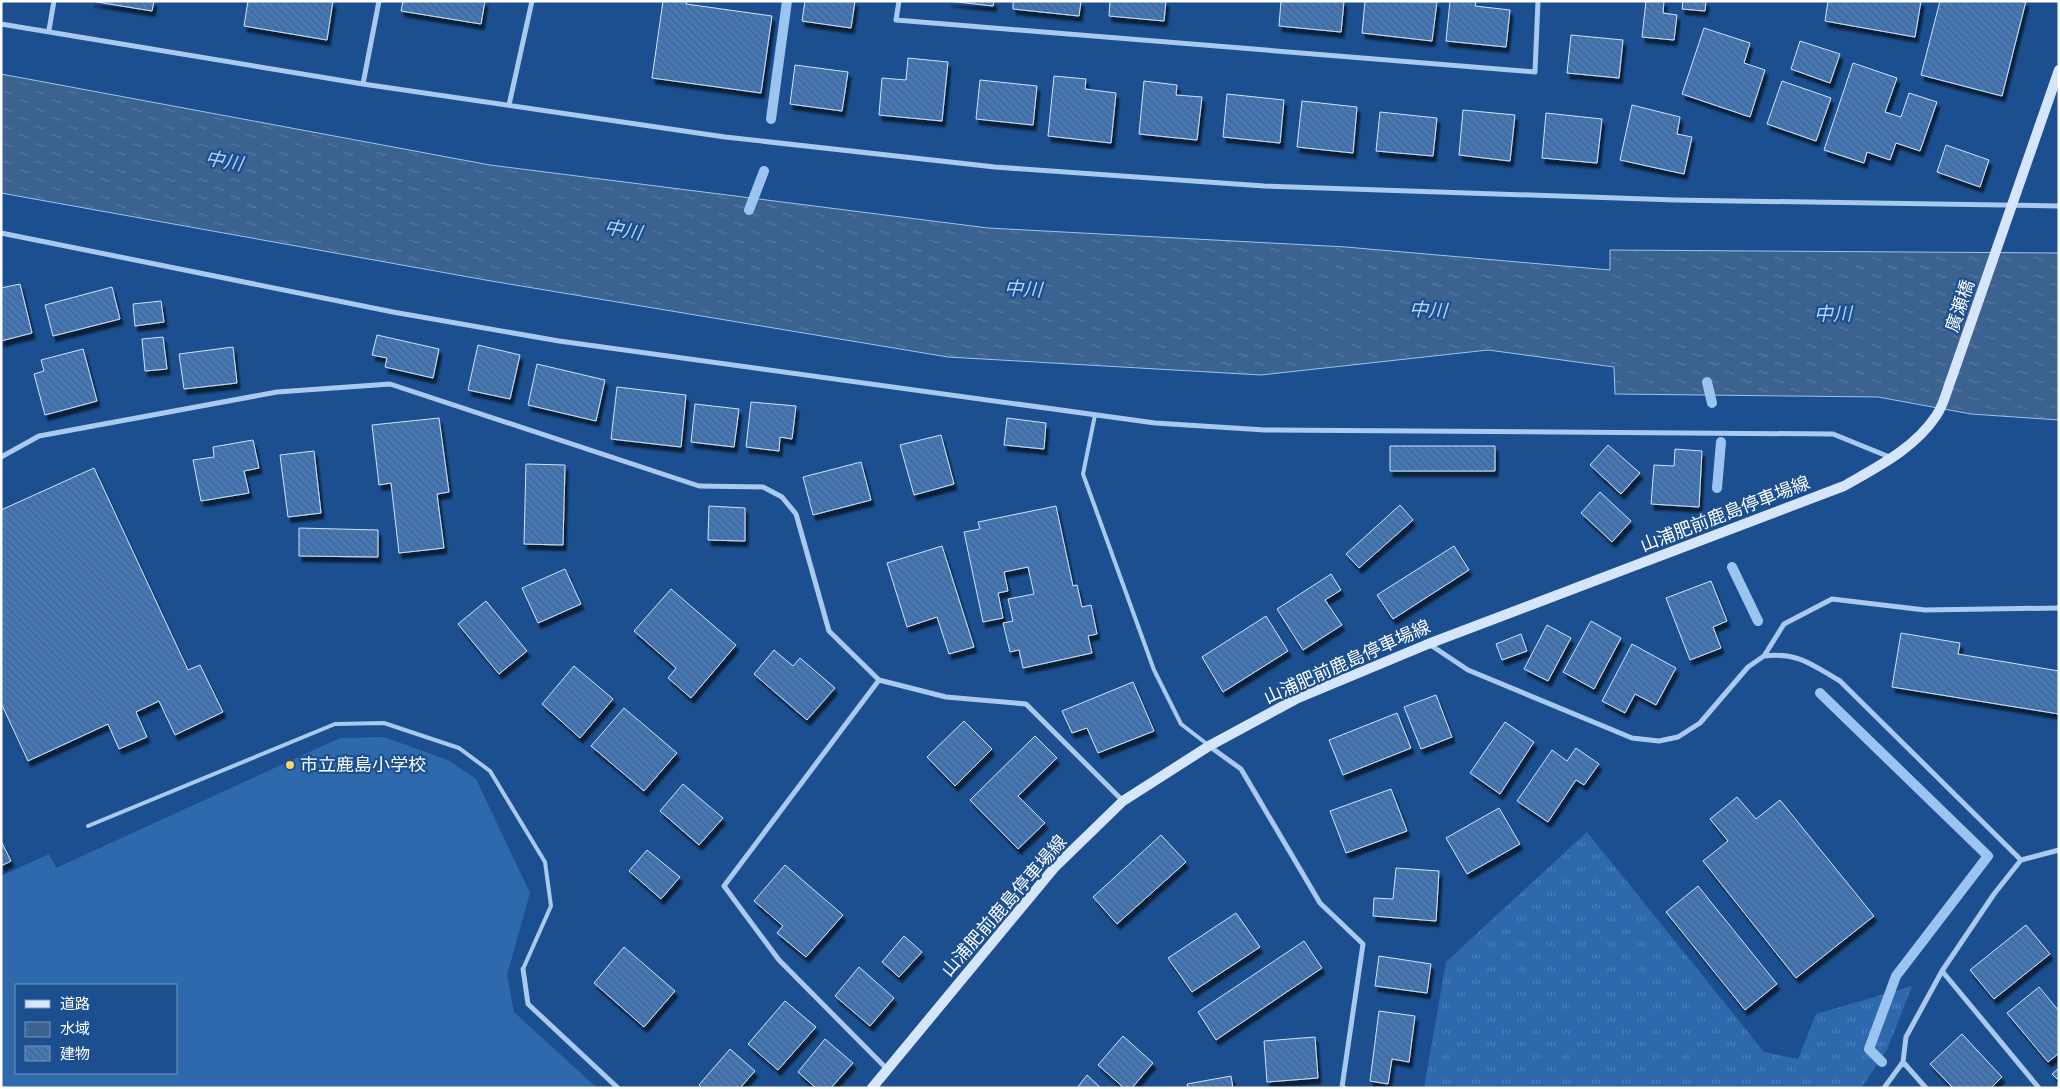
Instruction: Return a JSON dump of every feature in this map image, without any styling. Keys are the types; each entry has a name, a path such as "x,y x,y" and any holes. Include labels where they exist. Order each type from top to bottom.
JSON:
{"main road":[{"path":"2012,206 2059,70"},
{"name":"廣瀬橋","path":"1937,416 2012,206"},
{"name":"山浦肥前鹿島停車場線","path":"872,1088 1054,868 1124,801 1209,746 1296,699 1428,644 1844,486 1893,458 1917,439 1937,416"}],"street":[{"path":"49,30 54,1"},
{"path":"363,84 379,1"},
{"path":"509,105 532,1"},
{"path":"899,1 896,20 1534,72 1538,1"},
{"path":"1,24 49,30 363,84 725,137 996,167 1264,186 1665,199 2059,206"},
{"path":"1,233 384,310 559,341 1155,423 1265,430 1833,434 1893,458"},
{"path":"1,458 39,436 277,392 390,384 699,486 763,487 782,497 796,514 829,631 880,680 946,697 1026,704 1124,801"},
{"path":"1428,644 1468,670 1632,738 1659,741 1678,737 1700,723 1748,667 1764,656 1784,624 1832,599 1925,610 2059,608"},
{"path":"1764,656 1783,654 1806,661 1840,681 2021,860"},
{"path":"880,680 724,886 779,960 887,1069"},
{"path":"1209,746 1241,769 1320,903 1363,944 1342,1087 1344,1088"},
{"path":"1884,1088 1903,1062 1906,1037 1942,971 1994,894 2021,860 2059,850"},
{"path":"523,969 528,1004 618,1088"},
{"path":"1942,971 2039,1088"},
{"path":"1903,1062 1926,1088"}],"lane":[{"path":"1095,415 1083,474 1154,670 1180,724 1209,746"},
{"path":"88,826 335,724 384,723 459,748 490,771 545,862 551,906 523,969"}],"green space":[{"path":"384,737 448,760 476,779 530,893 507,975 514,1012 597,1088 1,1088 1,876 49,854 56,868 340,738"},
{"path":"1587,832 1764,1052 1798,1059 1816,1014 1912,986 1887,1050 1861,1088 1424,1088 1446,962"}],"water":[{"name":"中川","path":"1,74 490,165 988,228 1346,247 1610,270 1610,250 2059,253 2059,420 1971,414 1878,397 1615,394 1614,367 1488,350 1261,375 948,357 491,281 1,193"}],"building":[{"path":"91,1 154,1 152,11"},
{"path":"248,1 333,1 327,40 244,26"},
{"path":"403,1 485,1 481,24 401,11"},
{"path":"663,1 687,1 686,4 772,16 761,93 652,78"},
{"path":"805,1 855,1 851,28 802,21"},
{"path":"948,1 994,1 993,6"},
{"path":"1013,1 1081,1 1079,16 1013,9"},
{"path":"1110,1 1166,1 1164,21 1109,16"},
{"path":"1281,1 1344,1 1341,32 1279,26"},
{"path":"1365,1 1437,2 1432,41 1362,33"},
{"path":"1450,1 1476,1 1475,6 1510,10 1506,47 1446,41"},
{"path":"1646,1 1664,1 1663,13 1677,15 1674,40 1642,37"},
{"path":"1683,1 1706,1 1705,11 1682,9"},
{"path":"1828,1 1921,1 1915,37 1825,21"},
{"path":"1940,1 2026,1 2002,96 1921,75"},
{"path":"1704,28 1750,43 1744,63 1765,70 1750,117 1682,94"},
{"path":"1571,35 1623,40 1619,78 1567,73"},
{"path":"1800,41 1840,54 1830,83 1791,69"},
{"path":"908,58 948,62 942,121 879,115 882,78 906,80"},
{"path":"1853,63 1897,78 1885,112 1901,117 1909,93 1937,102 1920,151 1896,143 1890,160 1867,152 1864,163 1824,150"},
{"path":"795,65 848,72 842,111 790,104"},
{"path":"1054,76 1086,79 1085,89 1116,93 1111,143 1048,136"},
{"path":"980,80 1037,86 1033,125 976,119"},
{"path":"1144,81 1177,85 1176,95 1202,97 1197,140 1139,134"},
{"path":"1782,81 1831,98 1816,141 1767,124"},
{"path":"1227,94 1284,100 1280,143 1223,137"},
{"path":"1302,101 1357,107 1353,153 1297,147"},
{"path":"1632,105 1680,117 1677,134 1692,137 1684,174 1620,160"},
{"path":"1463,110 1515,115 1510,161 1459,155"},
{"path":"1380,112 1437,118 1433,156 1376,151"},
{"path":"1546,113 1602,119 1597,163 1542,158"},
{"path":"1946,145 1989,160 1980,187 1937,172"},
{"path":"20,284 32,333 1,341 1,288"},
{"path":"112,287 120,319 53,336 45,305"},
{"path":"161,301 164,322 135,326 133,304"},
{"path":"377,335 439,349 433,378 385,367 387,358 372,355"},
{"path":"163,337 167,369 145,371 142,339"},
{"path":"478,345 520,355 510,399 468,390"},
{"path":"233,347 237,383 184,389 179,354"},
{"path":"83,349 97,401 45,415 34,374 44,371 41,360"},
{"path":"537,364 605,380 596,421 528,405"},
{"path":"617,387 686,395 681,447 611,439"},
{"path":"751,402 796,406 792,439 780,437 779,451 746,447"},
{"path":"695,404 739,409 734,447 691,442"},
{"path":"439,418 449,492 437,494 444,548 399,553 391,483 379,485 372,425"},
{"path":"1007,418 1046,423 1044,449 1004,445"},
{"path":"941,435 954,484 914,495 900,445"},
{"path":"253,440 259,468 244,471 249,493 201,501 193,460 214,457 213,447"},
{"path":"1608,445 1640,473 1621,494 1590,465"},
{"path":"1390,446 1495,446 1495,471 1390,471"},
{"path":"1675,449 1702,451 1699,507 1651,504 1654,465 1674,466"},
{"path":"314,451 321,513 288,517 280,455"},
{"path":"861,462 871,500 813,515 803,477"},
{"path":"526,464 565,465 563,545 524,544"},
{"path":"94,468 188,670 200,665 223,712 175,735 159,701 136,712 147,737 119,749 108,724 28,761 1,703 1,510"},
{"path":"1600,492 1631,521 1612,542 1581,513"},
{"path":"1400,505 1413,520 1359,568 1346,554"},
{"path":"709,506 745,508 745,541 708,540"},
{"path":"1056,506 1073,586 1077,585 1082,607 1091,605 1097,634 1088,636 1092,653 1023,668 1019,650 1010,652 1003,623 1013,621 1008,599 1034,594 1028,567 1004,572 1008,591 998,593 1003,618 983,622 964,532 980,529 978,522"},
{"path":"299,528 378,530 378,557 299,556"},
{"path":"942,546 974,647 949,654 937,617 907,627 887,563"},
{"path":"1454,546 1469,570 1393,619 1377,595"},
{"path":"565,569 581,604 538,623 522,588"},
{"path":"1331,574 1341,590 1325,600 1342,625 1303,650 1277,609"},
{"path":"1711,581 1727,621 1713,627 1721,648 1690,660 1666,598"},
{"path":"671,589 736,645 691,698 668,678 676,668 634,631"},
{"path":"486,601 527,651 499,674 458,624"},
{"path":"1266,616 1288,651 1223,692 1202,657"},
{"path":"1591,621 1621,638 1594,689 1563,672"},
{"path":"1547,625 1571,638 1548,681 1524,669"},
{"path":"1901,633 1960,643 1958,654 2059,671 2059,714 1892,687"},
{"path":"1521,634 1527,651 1502,660 1496,644"},
{"path":"1632,644 1676,668 1656,705 1635,694 1625,713 1602,701"},
{"path":"774,650 793,666 800,658 835,688 807,720 754,674"},
{"path":"574,666 613,699 580,738 542,704"},
{"path":"1133,682 1154,731 1098,753 1087,728 1072,733 1062,711"},
{"path":"1436,695 1452,737 1421,749 1404,707"},
{"path":"624,708 677,753 644,791 591,746"},
{"path":"1397,713 1411,748 1343,775 1329,740"},
{"path":"964,721 992,749 955,786 927,757"},
{"path":"1505,722 1534,742 1500,794 1470,773"},
{"path":"1035,736 1057,758 1018,796 1045,823 1018,849 970,800"},
{"path":"1576,748 1599,764 1584,785 1576,780 1548,822 1517,801 1552,750 1567,761"},
{"path":"683,784 723,818 699,845 660,811"},
{"path":"1391,789 1407,831 1346,853 1330,811"},
{"path":"1737,797 1756,819 1780,800 1874,916 1796,978 1703,861 1728,841 1710,819"},
{"path":"1499,808 1520,844 1467,874 1446,838"},
{"path":"1161,835 1186,862 1117,924 1093,897"},
{"path":"1,841 11,861 1,866"},
{"path":"647,850 680,877 661,899 629,871"},
{"path":"785,865 843,915 806,957 777,933 783,926 754,901"},
{"path":"1396,868 1439,871 1436,921 1373,916 1374,898 1393,899"},
{"path":"1698,886 1777,984 1745,1010 1666,912"},
{"path":"1236,913 1260,947 1192,992 1168,958"},
{"path":"2026,925 2050,954 1994,999 1970,970"},
{"path":"904,936 922,952 899,977 882,962"},
{"path":"1304,941 1322,968 1216,1040 1198,1012"},
{"path":"624,947 675,991 644,1027 594,983"},
{"path":"1379,956 1431,964 1427,993 1375,986"},
{"path":"859,967 894,998 870,1026 835,996"},
{"path":"2039,987 2059,1011 2059,1053 2048,1062 2007,1013"},
{"path":"785,1001 816,1027 778,1070 748,1044"},
{"path":"1379,1011 1415,1016 1409,1062 1392,1059 1388,1084 1370,1081"},
{"path":"1962,1034 2002,1077 1991,1088 1953,1088 1930,1064"},
{"path":"1123,1036 1153,1063 1132,1088 1124,1088 1098,1065"},
{"path":"1315,1037 1318,1078 1267,1082 1264,1041"},
{"path":"825,1039 853,1063 831,1088 816,1088 798,1072"},
{"path":"730,1049 755,1071 740,1088 702,1088 699,1085"},
{"path":"2059,1068 2059,1081 2052,1074"},
{"path":"1087,1075 1101,1088 1077,1088"},
{"path":"1231,1076 1233,1088 1188,1088 1187,1084"}],"waterway":[{"path":"771,119 787,1"},
{"path":"749,210 764,171"},
{"path":"1707,382 1712,403"},
{"path":"1717,488 1721,442"},
{"path":"1732,567 1758,621"},
{"path":"1820,693 1988,856 1896,976 1869,1049 1882,1062"}],"place":[{"name":"市立鹿島小学校","path":"290,765"}]}
